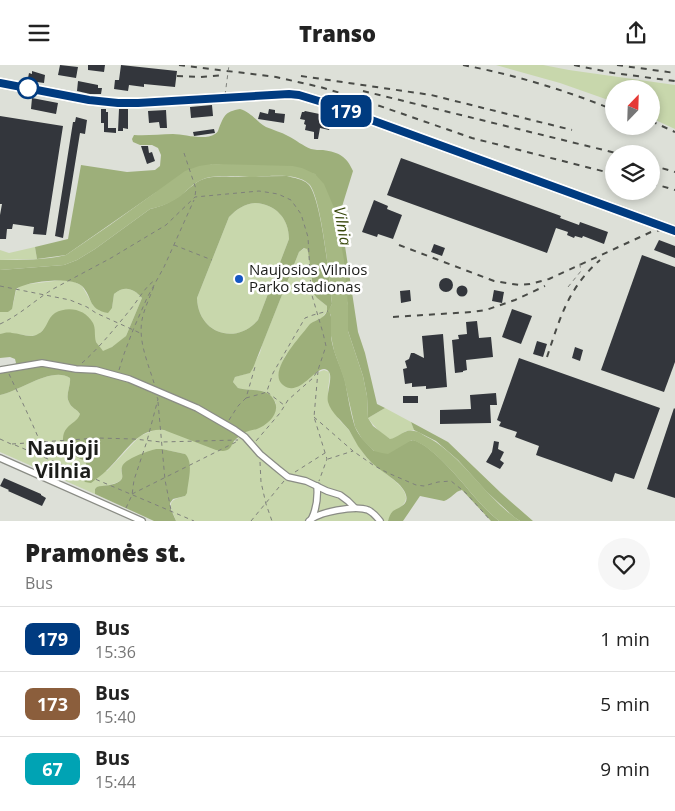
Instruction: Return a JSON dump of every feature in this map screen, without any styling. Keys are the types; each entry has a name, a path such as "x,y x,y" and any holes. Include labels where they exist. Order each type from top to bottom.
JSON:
{"main road":[{"path":"0,83 89,100 118,103 274,94 299,95 675,231"}],"street":[{"path":"3,369 42,363 76,369 96,370 118,375 156,390 197,408 246,437 260,454 288,477 306,481 340,495 355,508"},
{"path":"0,458 142,521"},
{"path":"310,519 318,501 317,486"},
{"path":"310,519 322,513 355,508 368,510 380,521"}],"path":[{"path":"224,103 229,65"},
{"path":"118,375 133,330 195,197 196,189 184,153"},
{"path":"0,324 10,320 44,295 111,259 166,225 195,197 258,191 278,194 291,201 301,214 308,237 311,292 326,346 318,370 313,378 288,400 280,413 253,445"},
{"path":"174,245 212,260"},
{"path":"568,287 582,271 579,259"},
{"path":"76,369 119,323 143,291 157,279"},
{"path":"157,279 142,319 142,334 144,355 158,399 165,479 171,511"},
{"path":"0,286 70,301 142,334"},
{"path":"246,398 267,391 273,373 304,318 328,311"},
{"path":"225,425 246,398 255,367"},
{"path":"3,369 48,459 49,465 44,477"},
{"path":"317,486 328,459 314,417 318,370"},
{"path":"267,391 284,406"},
{"path":"126,509 132,495 134,480 158,399"},
{"path":"314,417 353,451 388,473 416,485 424,486 451,481 466,493 491,521"},
{"path":"12,444 98,438 161,442 240,440 132,495"},
{"path":"0,439 194,521"},
{"path":"328,459 353,451"},
{"path":"251,521 288,477 326,453"},
{"path":"260,454 261,482 272,521"}],"shaded area":[{"path":"496,65 543,65 640,80 605,80 605,99 560,83"},
{"path":"660,83 675,85 675,129 660,122"},
{"path":"240,109 247,112 266,127 308,148 338,154 348,162 353,171 340,213 358,332 377,404 385,408 368,418 367,396 363,376 348,331 348,305 315,174 212,164 155,193 66,255 37,259 35,247 68,239 81,165 127,172 155,170 160,166 161,155 158,148 152,145 140,145 133,142 134,135 173,134 200,137 211,136 217,132 226,114"},
{"path":"212,164 293,166 315,174 324,184 335,210 344,260 348,331 363,376 367,396 368,418 373,426 390,439 411,430 417,431 438,444 451,454 496,501 520,521 499,521 481,505 438,457 420,443 412,440 388,454 374,451 362,439 355,427 344,379 331,336 331,315 328,311 332,304 331,293 317,204 309,184 298,178 284,176 224,176 206,178 194,184 173,201 150,209 77,260 64,265 0,270 0,260 42,259 66,255 185,171"},
{"path":"287,176 306,182 313,191 317,204 331,293 332,343 345,381 355,427 359,434 374,451 413,440 421,443 439,457 481,505 499,521 491,521 462,490 444,501 420,496 403,521 388,521 393,511 405,503 406,495 400,486 368,459 349,430 332,410 328,402 329,372 325,369 320,370 303,384 296,387 290,388 283,385 279,379 279,372 287,354 310,324 326,314 327,311 327,306 314,294 308,252 304,248 299,252 253,368 250,373 235,377 233,382 238,388 268,394 275,402 276,411 265,425 243,434 227,450 216,450 164,430 154,430 139,437 113,465 91,483 85,482 83,479 85,461 70,453 64,443 63,436 65,430 80,414 71,406 68,399 70,378 63,375 45,377 0,395 0,373 11,371 16,363 15,359 10,357 0,358 0,334 35,335 43,330 55,313 71,309 81,312 90,318 93,323 96,342 103,351 112,347 126,336 142,298 132,290 121,289 114,294 112,308 108,313 93,306 82,286 69,281 59,280 29,284 16,289 12,309 8,312 0,312 0,270 64,265 77,260 150,209 171,201 205,178","holes":["255,203 275,210 284,219 289,239 258,320 249,328 239,332 229,334 219,332 204,320 199,310 197,298 229,217 244,206"]},
{"name":"Naujosios Vilnios Parko stadionas","path":"255,203 269,206 280,214 287,225 289,239 258,320 249,328 239,332 229,334 219,332 204,320 199,310 197,298 229,217 241,207"},
{"path":"35,247 37,259 0,260 0,250 9,253"},
{"path":"305,248 308,252 313,288 317,298 327,306 327,311 322,318 315,321 285,356 279,371 316,373 324,370 329,372 328,393 338,418 369,460 397,483 405,493 405,502 392,514 388,521 176,521 171,505 174,500 185,496 185,454 156,449 121,469 121,480 95,489 95,494 0,452 0,395 54,375 63,375 70,378 68,399 71,406 80,414 78,420 72,424 68,451 85,461 84,471 107,471 140,436 157,429 234,442 245,432 256,429 269,421 276,403 271,397 263,391 238,388 233,382 235,377 249,373 260,353 299,252"},
{"path":"63,280 75,282 82,286 93,305 100,311 112,308 114,294 121,289 132,290 139,295 142,298 126,336 103,352 96,342 43,330 38,335 31,336 10,333 0,334 0,312 8,312 21,285"},
{"path":"385,408 411,422 414,430 406,431 394,439 384,435 368,418"},
{"path":"411,422 448,442 533,521 520,521 514,517 486,491 458,460 436,441 414,430"},
{"path":"156,449 185,454 188,457 190,472 187,493 185,496 173,499 170,503 176,521 154,521 95,494 97,487 112,485 120,481 122,478 122,467 127,461"}],"building":[{"path":"60,65 78,67 76,78 58,75"},
{"path":"88,65 105,65 104,72 88,70"},
{"path":"121,65 177,71 175,87 144,84 144,87 129,85 128,91 114,89 115,80 119,80"},
{"path":"32,71 45,75 44,83 30,81 31,79 28,78 29,73 32,74"},
{"path":"78,81 98,85 98,88 102,88 101,94 77,91"},
{"path":"32,98 58,103 56,114 31,109"},
{"path":"212,105 213,116 191,118 190,107"},
{"path":"101,109 106,109 106,112 108,112 108,128 116,128 116,133 104,132 104,123 101,123"},
{"path":"119,109 128,109 128,129 123,128 123,131 118,131"},
{"path":"269,109 275,110 275,113 285,114 284,123 258,119 260,112 268,114"},
{"path":"166,110 167,128 160,128 159,122 149,123 148,111"},
{"path":"302,112 334,117 329,130 320,128 318,139 314,139 314,132 305,130 305,120 300,119"},
{"path":"0,116 63,126 46,235 33,234 34,227 13,224 12,229 7,229 6,239 0,239 2,204 0,204"},
{"path":"76,117 87,120 85,134 80,133 63,238 55,236 73,122 75,122"},
{"path":"214,129 215,133 194,136 193,132"},
{"path":"141,146 148,146 149,153 152,152 155,161 147,164"},
{"path":"401,158 561,216 560,218 579,225 580,222 608,232 604,244 583,236 582,238 575,236 574,238 567,235 568,232 556,228 547,253 387,195"},
{"path":"374,200 388,206 387,209 402,215 393,239 378,234 377,237 362,232"},
{"path":"659,240 675,246 675,258 654,250"},
{"path":"434,244 445,248 442,256 431,252"},
{"path":"642,255 675,267 675,362 664,392 601,370"},
{"path":"446,278 451,280 453,285 451,290 446,292 441,290 439,285 441,280"},
{"path":"460,286 464,286 467,291 466,295 460,296 457,293 457,289"},
{"path":"410,290 411,301 401,303 400,291"},
{"path":"494,290 504,292 502,303 492,301"},
{"path":"512,309 532,316 521,344 502,337"},
{"path":"477,321 479,338 491,337 493,357 466,360 467,370 455,373 452,340 459,339 458,335 467,334 466,322"},
{"path":"443,334 447,387 426,389 426,386 412,387 412,383 405,384 403,369 407,368 405,361 409,359 411,353 424,358 422,336"},
{"path":"537,341 547,344 543,357 533,354"},
{"path":"575,347 583,350 580,361 572,358"},
{"path":"519,358 660,408 634,479 615,473 612,482 536,455 539,446 515,437 517,432 499,426 501,422 497,420"},
{"path":"496,393 497,405 490,405 491,423 440,424 440,410 471,409 470,395"},
{"path":"403,396 418,396 418,403 403,403"},
{"path":"675,409 675,498 647,489"},
{"path":"494,441 499,442 498,449 504,452 500,460 504,463 500,469 486,462 492,452"},
{"path":"4,478 41,494 46,498 42,506 0,486"}],"railway":[{"path":"179,65 276,77 320,87 472,138 605,172"},
{"path":"463,65 502,73 540,84 605,107"},
{"path":"574,65 613,73 675,81"},
{"path":"617,65 675,73"},
{"path":"177,76 224,75"},
{"path":"301,76 431,95 572,130"},
{"path":"363,91 605,150"},
{"path":"660,125 675,132"},
{"path":"660,168 675,172"},
{"path":"660,186 675,190"},
{"path":"399,245 494,281 519,285 549,279 651,232 675,227"},
{"path":"547,357 566,304 580,281 600,260"},
{"path":"393,317 486,310 515,300 545,286"}],"bus line":[{"name":"179","path":"0,83 98,102 118,103 274,94 299,95 675,231"}],"place":[{"name":"Naujosios Vilnios Parko stadionas","path":"239,279"}],"district":[{"name":"Naujoji Vilnia","path":"63,460"}],"water label":[{"name":"Vilnia","path":"343,226"}]}
